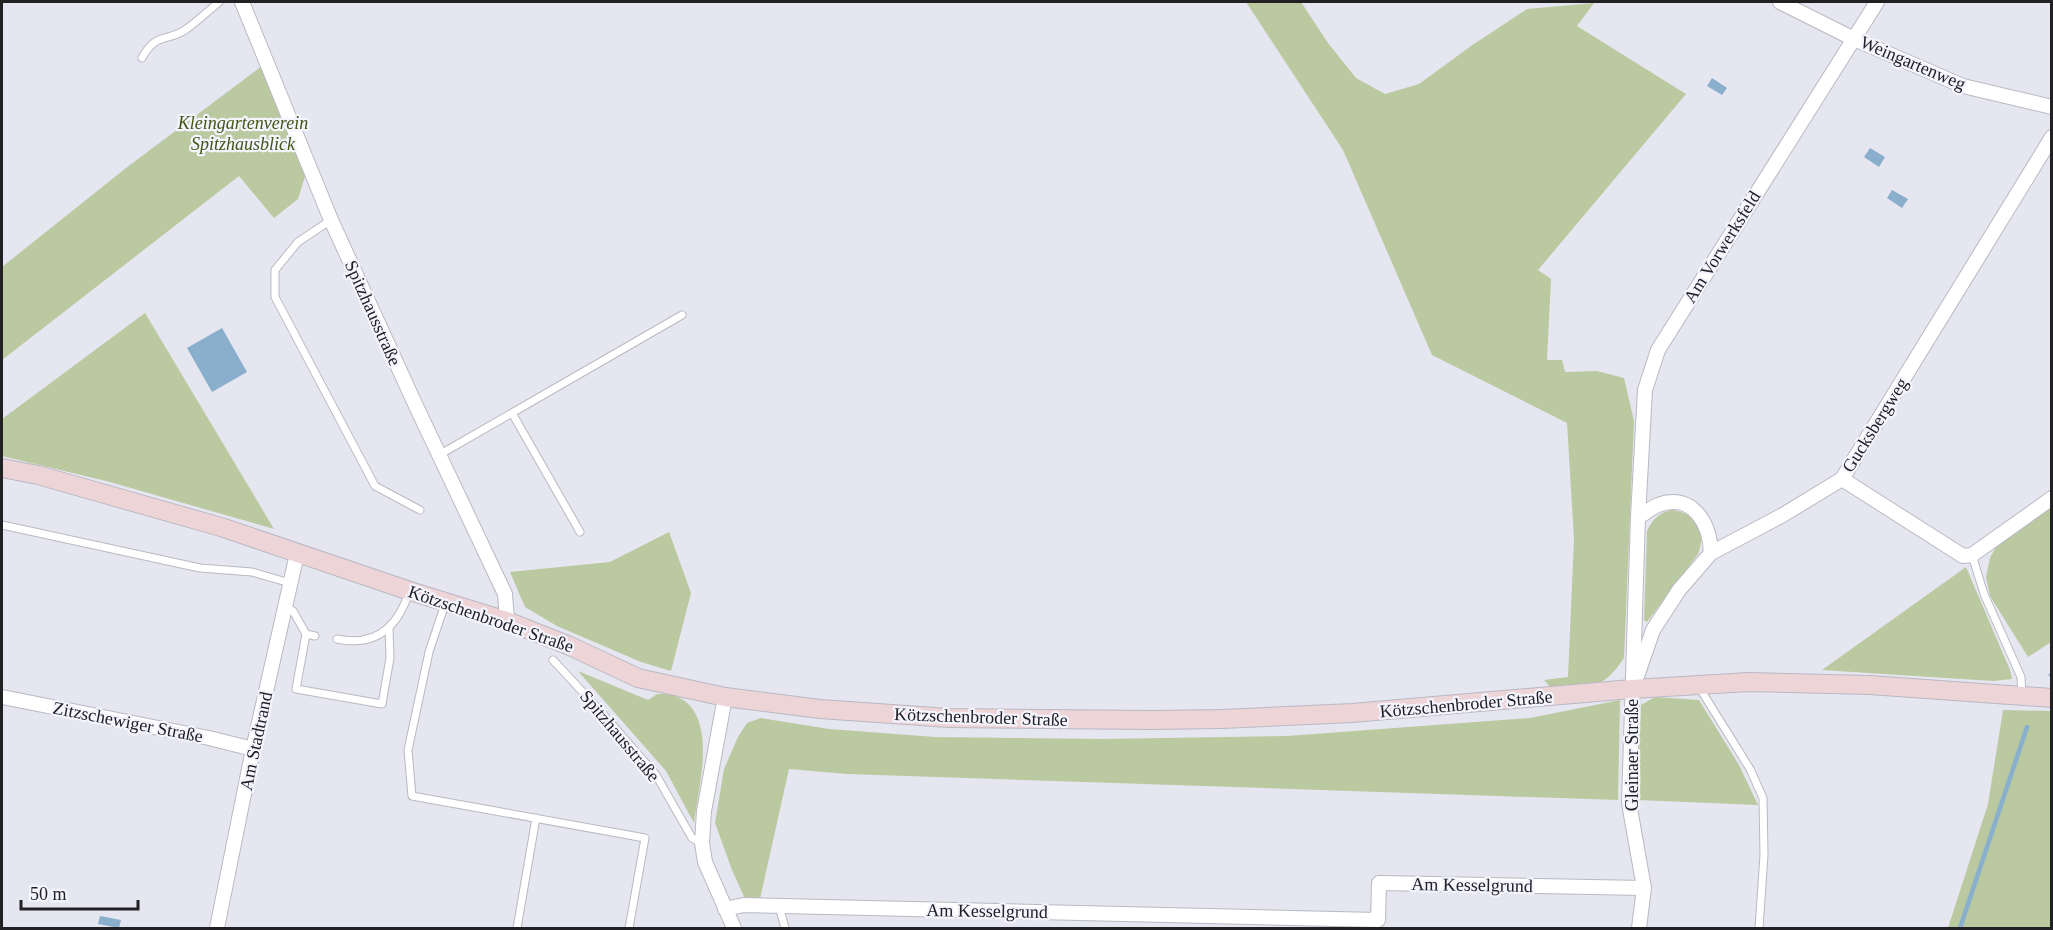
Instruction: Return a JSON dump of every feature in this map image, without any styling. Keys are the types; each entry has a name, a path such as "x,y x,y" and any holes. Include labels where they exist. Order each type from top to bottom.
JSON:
{"street":[{"name":"Spitzhausstraße","path":"242,2 332,220 439,456 505,594 507,621"},
{"name":"Weingartenweg","path":"1780,2 1852,38 1963,86 2052,107"},
{"name":"Am Vorwerksfeld","path":"1632,689 1645,390 1658,350 1852,38 1877,2"},
{"name":"Gucksbergweg","path":"1632,689 1653,630 1679,590 1711,553 1781,516 1842,479 2052,137"},
{"name":"Kötzschenbroder Straße","path":"2,468 38,475 221,527 297,554 507,621 570,646 638,678 725,697 820,709 949,718 1153,720 1352,713 1632,689 1749,682 1870,685 2052,698"},
{"path":"1842,479 1963,556 1972,555 2052,498"},
{"path":"1638,518 1659,505 1677,502 1694,509 1705,522 1711,537 1711,553"},
{"name":"Am Stadtrand","path":"217,928 253,749 297,554"},
{"name":"Gleinaer Straße","path":"1632,689 1629,803 1644,888 1639,928"},
{"name":"Zitzschewiger Straße","path":"2,697 209,738 253,749"},
{"name":"Spitzhausstraße","path":"725,697 704,811 702,843 705,862 734,928"},
{"name":"Am Kesselgrund","path":"725,909 744,905 1378,920 1379,883 1644,888"}],"lane":[{"path":"142,58 147,48 157,41 185,30 219,2"},
{"path":"332,220 298,242 275,270 275,297 375,486 420,510"},
{"path":"439,456 682,315"},
{"path":"512,413 580,532"},
{"path":"2,525 200,568 252,572 290,583"},
{"path":"1972,555 1984,594 2021,677 2022,696"},
{"path":"338,639 366,641 389,628 402,613 410,591"},
{"path":"446,602 429,652 408,750 412,796 645,838 629,928"},
{"path":"285,607 293,611 306,634 296,689 382,704 390,658 389,628"},
{"path":"306,634 315,636"},
{"name":"Spitzhausstraße","path":"553,660 656,775 692,838 702,843"},
{"path":"1698,685 1750,769 1762,798 1764,855 1759,928"},
{"path":"517,928 536,818"},
{"path":"779,906 785,928"}],"green space":[{"path":"1246,2 1301,2 1328,43 1356,78 1385,94 1419,84 1527,9 1594,3 1577,26 1686,94 1538,270 1551,279 1547,360 1562,360 1565,372 1597,371 1624,378 1634,421 1624,658 1602,682 1586,687 1554,691 1544,680 1568,677 1574,539 1567,423 1432,355 1343,150"},
{"name":"Kleingartenverein Spitzhausblick","path":"262,66 306,173 298,199 274,218 239,176 2,360 2,267 126,168"},
{"path":"145,313 274,529 110,482 2,456 2,419"},
{"path":"2051,501 2051,642 2028,657 1990,596 1986,577 1990,558 1998,543"},
{"path":"1671,510 1687,515 1698,524 1700,545 1698,554 1647,622 1644,620 1647,531 1657,517"},
{"path":"669,532 691,593 671,671 641,662 557,626 525,607 510,572 610,562"},
{"path":"1966,567 2012,679 1993,681 1822,670"},
{"path":"578,671 648,700 657,694 668,694 689,705 698,718 703,753 694,823 666,771"},
{"path":"1655,697 1699,700 1739,765 1758,805 1637,800 1641,705"},
{"path":"1620,700 1618,800 847,774 789,769 760,899 746,901 715,823 724,769 738,737 747,723 761,718 829,729 935,737 1104,739 1287,736 1530,718"},
{"path":"2003,710 2051,711 2051,928 1948,928 1988,804"}],"water":[{"path":"1712,78 1727,88 1722,95 1707,86"},
{"path":"1870,148 1885,157 1879,167 1864,157"},
{"path":"1892,190 1908,199 1902,208 1887,198"},
{"path":"222,328 247,372 212,392 187,348"},
{"path":"100,916 121,920 119,928 98,924"}],"waterway":[{"path":"1960,928 2027,727"}]}
